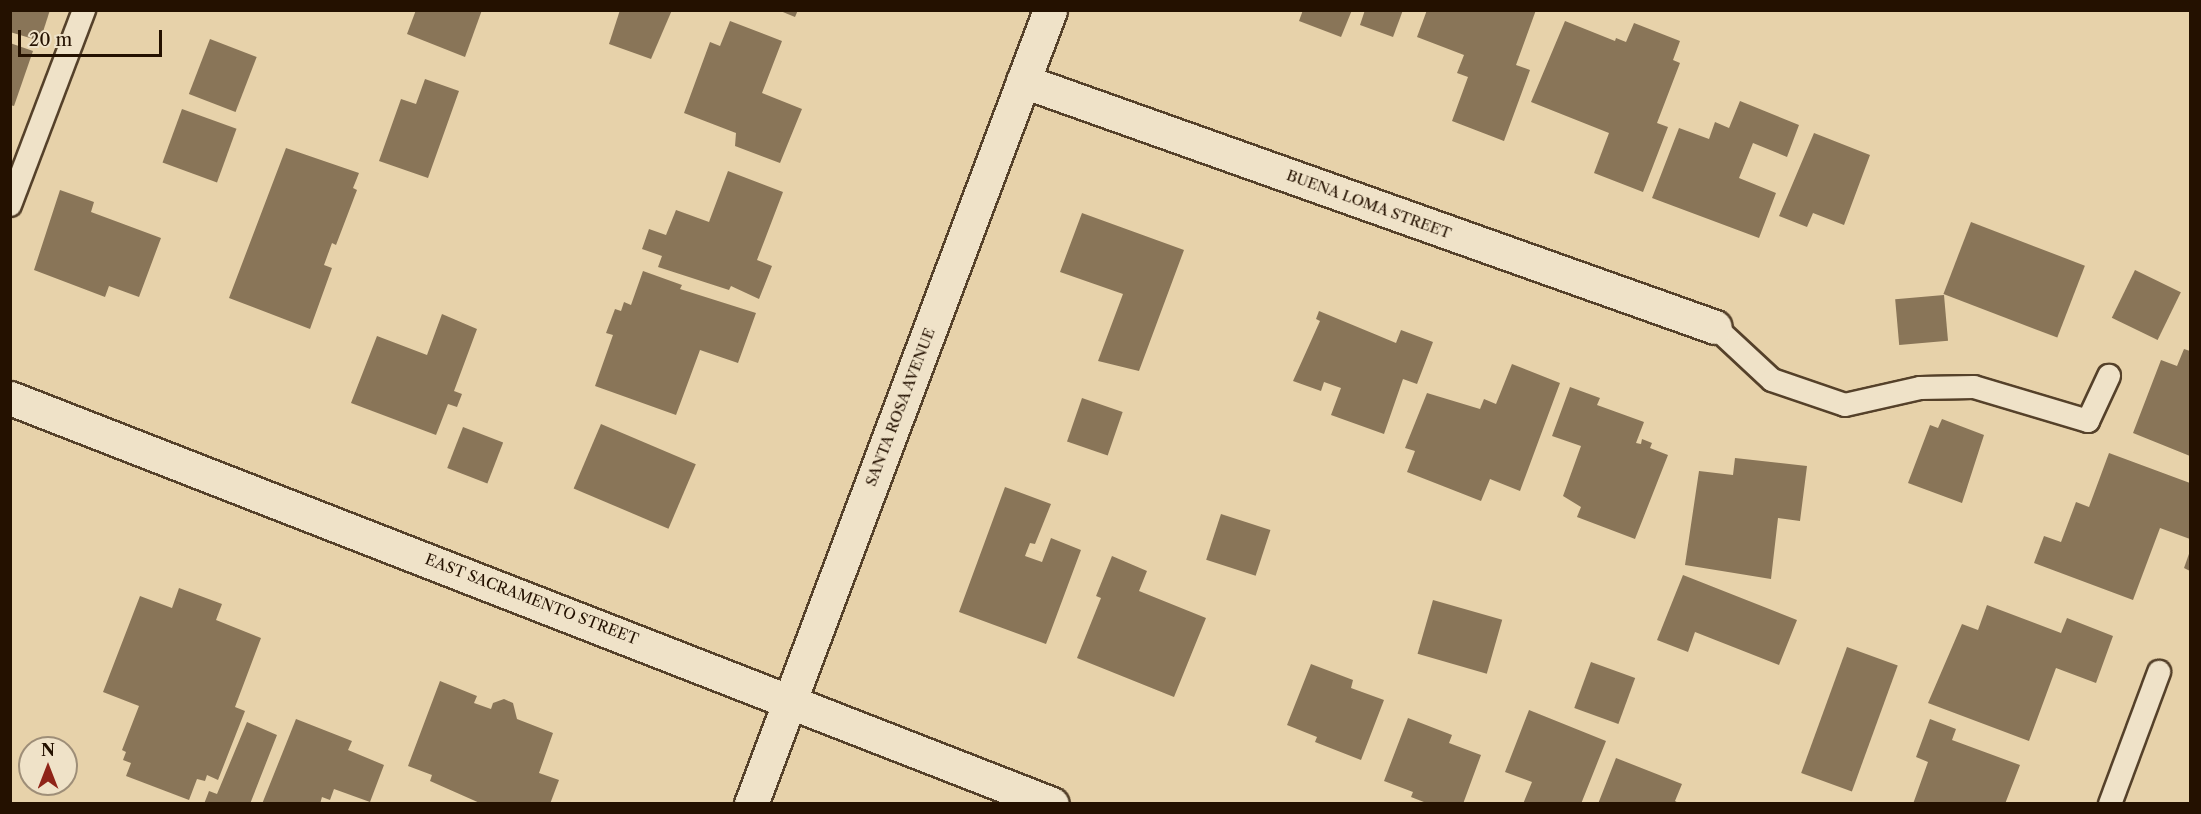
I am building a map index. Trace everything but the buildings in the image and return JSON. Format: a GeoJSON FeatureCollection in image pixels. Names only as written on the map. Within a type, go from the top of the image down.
{"type":"FeatureCollection","features":[{"type":"Feature","properties":{"kind":"street","name":"SANTA ROSA AVENUE"},"geometry":{"type":"LineString","coordinates":[[751,804],[1050,10]]}},
{"type":"Feature","properties":{"kind":"street","name":"BUENA LOMA STREET"},"geometry":{"type":"LineString","coordinates":[[1023,81],[1715,327]]}},
{"type":"Feature","properties":{"kind":"street","name":"EAST SACRAMENTO STREET"},"geometry":{"type":"LineString","coordinates":[[10,398],[1052,804]]}},
{"type":"Feature","properties":{"kind":"lane"},"geometry":{"type":"LineString","coordinates":[[10,205],[84,10]]}},
{"type":"Feature","properties":{"kind":"lane"},"geometry":{"type":"LineString","coordinates":[[1715,327],[1772,380],[1845,405],[1920,388],[1974,387],[2088,421],[2109,376]]}},
{"type":"Feature","properties":{"kind":"lane"},"geometry":{"type":"LineString","coordinates":[[2110,804],[2159,672]]}}]}
